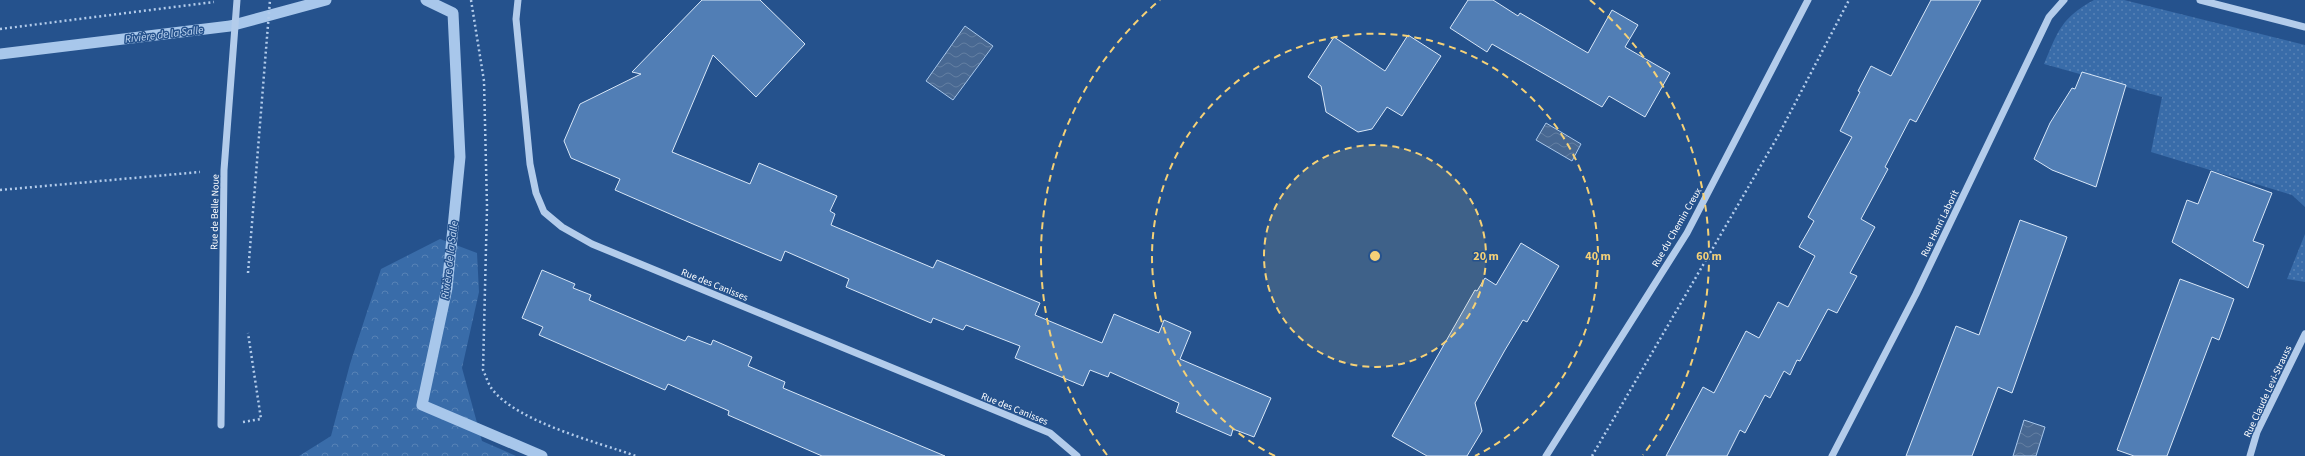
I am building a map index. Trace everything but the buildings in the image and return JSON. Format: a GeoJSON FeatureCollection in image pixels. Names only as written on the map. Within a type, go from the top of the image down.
{"type":"FeatureCollection","features":[{"type":"Feature","properties":{"kind":"street","name":"Rue de Belle Noue"},"geometry":{"type":"LineString","coordinates":[[221,425],[224,170],[237,0]]}},
{"type":"Feature","properties":{"kind":"street","name":"Rue des Canisses"},"geometry":{"type":"LineString","coordinates":[[518,0],[516,19],[530,164],[536,193],[544,212],[562,227],[592,244],[1050,433],[1077,456]]}},
{"type":"Feature","properties":{"kind":"street","name":"Rue du Chemin Creux"},"geometry":{"type":"LineString","coordinates":[[1546,456],[1687,233],[1808,0]]}},
{"type":"Feature","properties":{"kind":"street","name":"Rue Henri Laborit"},"geometry":{"type":"LineString","coordinates":[[1832,456],[1916,294],[2049,18],[2064,0]]}},
{"type":"Feature","properties":{"kind":"street"},"geometry":{"type":"LineString","coordinates":[[2200,0],[2305,27]]}},
{"type":"Feature","properties":{"kind":"street","name":"Rue Claude Levi-Strauss"},"geometry":{"type":"LineString","coordinates":[[2250,456],[2257,432],[2305,334]]}},
{"type":"Feature","properties":{"kind":"path"},"geometry":{"type":"LineString","coordinates":[[248,277],[270,0]]}},
{"type":"Feature","properties":{"kind":"path"},"geometry":{"type":"LineString","coordinates":[[471,0],[484,81],[487,207],[483,370],[492,389],[509,406],[527,418],[636,456]]}},
{"type":"Feature","properties":{"kind":"path"},"geometry":{"type":"LineString","coordinates":[[1592,456],[1778,136],[1849,0]]}},
{"type":"Feature","properties":{"kind":"path"},"geometry":{"type":"LineString","coordinates":[[0,29],[221,1]]}},
{"type":"Feature","properties":{"kind":"path"},"geometry":{"type":"LineString","coordinates":[[0,190],[224,170]]}},
{"type":"Feature","properties":{"kind":"path"},"geometry":{"type":"LineString","coordinates":[[221,425],[261,419],[247,331]]}},
{"type":"Feature","properties":{"kind":"green space"},"geometry":{"type":"Polygon","coordinates":[[[2094,0],[2124,0],[2305,45],[2305,207],[2292,195],[2151,152],[2162,97],[2044,64],[2057,34],[2067,19],[2094,0]]]}},
{"type":"Feature","properties":{"kind":"green space"},"geometry":{"type":"Polygon","coordinates":[[[2305,234],[2305,282],[2287,279],[2305,234]]]}},
{"type":"Feature","properties":{"kind":"green space"},"geometry":{"type":"Polygon","coordinates":[[[440,239],[477,253],[479,292],[462,368],[482,441],[516,456],[299,456],[331,436],[350,364],[381,269],[440,239]]]}},
{"type":"Feature","properties":{"kind":"water"},"geometry":{"type":"Polygon","coordinates":[[[965,26],[993,46],[953,100],[926,81],[965,26]]]}},
{"type":"Feature","properties":{"kind":"water"},"geometry":{"type":"Polygon","coordinates":[[[1546,123],[1581,144],[1572,161],[1536,140],[1546,123]]]}},
{"type":"Feature","properties":{"kind":"water"},"geometry":{"type":"Polygon","coordinates":[[[2024,420],[2045,427],[2036,456],[2013,456],[2024,420]]]}},
{"type":"Feature","properties":{"kind":"waterway","name":"Rivière de la Salle"},"geometry":{"type":"LineString","coordinates":[[0,54],[230,26],[326,0]]}},
{"type":"Feature","properties":{"kind":"waterway","name":"Rivière de la Salle"},"geometry":{"type":"LineString","coordinates":[[426,0],[453,13],[460,157],[447,288],[422,405],[542,456]]}}]}
